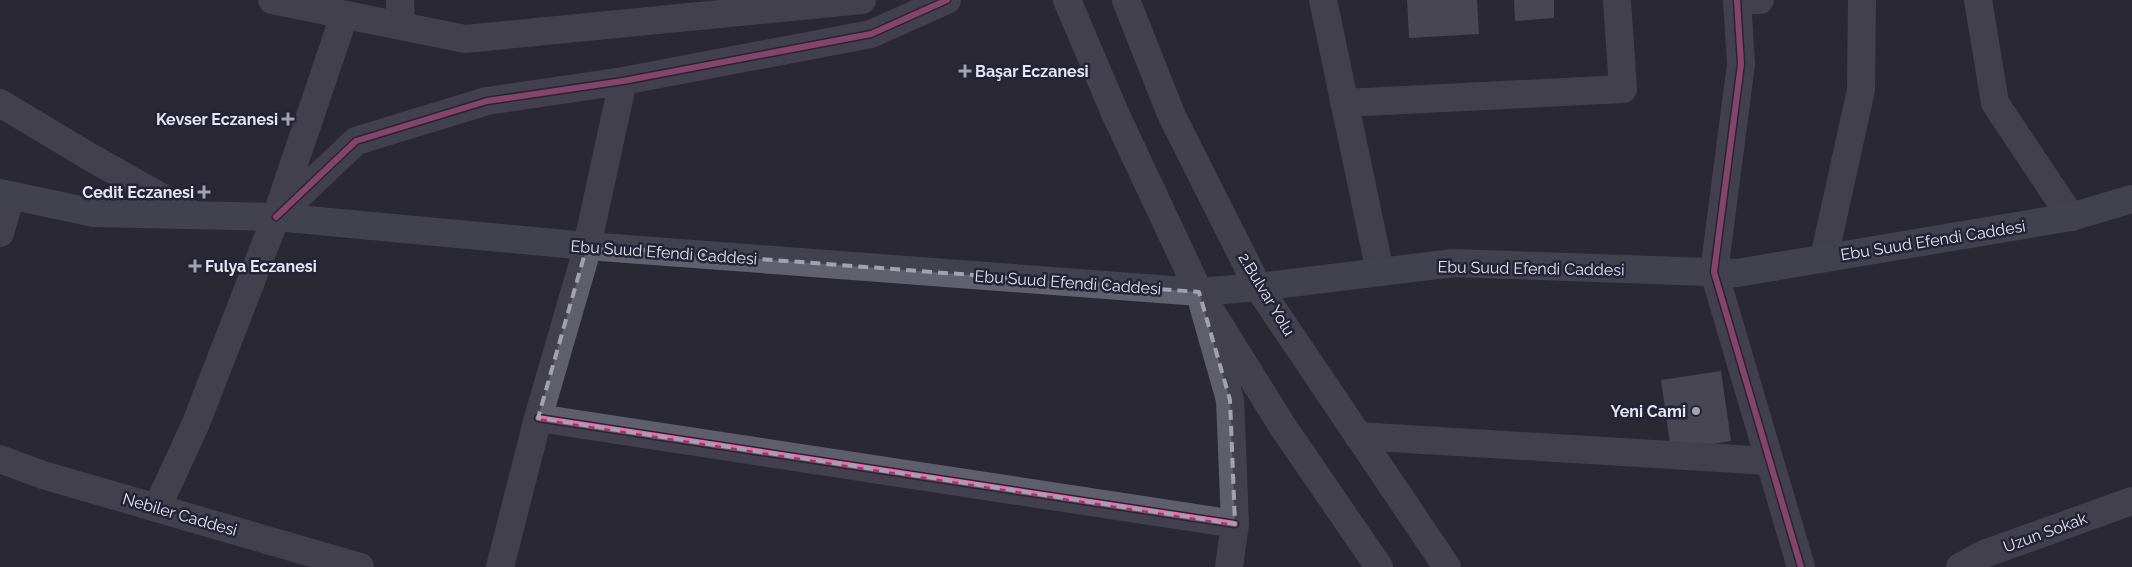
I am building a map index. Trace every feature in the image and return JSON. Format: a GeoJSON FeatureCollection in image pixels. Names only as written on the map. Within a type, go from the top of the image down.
{"type":"FeatureCollection","features":[{"type":"Feature","properties":{"kind":"main road"},"geometry":{"type":"LineString","coordinates":[[1067,0],[1115,113],[1199,292],[1283,427],[1379,567]]}},
{"type":"Feature","properties":{"kind":"main road","name":"2.Bulvar Yolu"},"geometry":{"type":"LineString","coordinates":[[1126,0],[1171,114],[1258,287],[1447,567]]}},
{"type":"Feature","properties":{"kind":"main road","name":"Ebu Suud Efendi Caddesi"},"geometry":{"type":"LineString","coordinates":[[6,194],[94,213],[276,217],[587,246],[1199,292],[1258,287],[1453,263],[1737,273],[2071,217],[2132,199]]}},
{"type":"Feature","properties":{"kind":"street"},"geometry":{"type":"LineString","coordinates":[[272,0],[344,16],[400,13],[465,39],[667,10],[862,0]]}},
{"type":"Feature","properties":{"kind":"street"},"geometry":{"type":"LineString","coordinates":[[276,217],[356,141],[487,101],[623,81],[870,34],[947,0]]}},
{"type":"Feature","properties":{"kind":"street"},"geometry":{"type":"LineString","coordinates":[[1322,0],[1380,272]]}},
{"type":"Feature","properties":{"kind":"street"},"geometry":{"type":"LineString","coordinates":[[1344,103],[1623,89],[1617,0]]}},
{"type":"Feature","properties":{"kind":"street"},"geometry":{"type":"LineString","coordinates":[[1745,0],[1740,64],[1714,272],[1801,567]]}},
{"type":"Feature","properties":{"kind":"street"},"geometry":{"type":"LineString","coordinates":[[1824,258],[1861,90],[1862,0]]}},
{"type":"Feature","properties":{"kind":"street"},"geometry":{"type":"LineString","coordinates":[[1978,0],[1995,103],[2071,217]]}},
{"type":"Feature","properties":{"kind":"street"},"geometry":{"type":"LineString","coordinates":[[157,508],[196,423],[276,217],[344,16]]}},
{"type":"Feature","properties":{"kind":"street"},"geometry":{"type":"LineString","coordinates":[[500,567],[538,418],[587,246],[623,81]]}},
{"type":"Feature","properties":{"kind":"street"},"geometry":{"type":"LineString","coordinates":[[0,102],[90,157],[191,214]]}},
{"type":"Feature","properties":{"kind":"street"},"geometry":{"type":"LineString","coordinates":[[0,233],[6,194]]}},
{"type":"Feature","properties":{"kind":"street"},"geometry":{"type":"LineString","coordinates":[[1199,292],[1230,400],[1235,524],[1229,567]]}},
{"type":"Feature","properties":{"kind":"street"},"geometry":{"type":"LineString","coordinates":[[538,418],[1235,524]]}},
{"type":"Feature","properties":{"kind":"street"},"geometry":{"type":"LineString","coordinates":[[1358,436],[1769,460]]}},
{"type":"Feature","properties":{"kind":"street","name":"Nebiler Caddesi"},"geometry":{"type":"LineString","coordinates":[[0,460],[43,475],[360,567]]}},
{"type":"Feature","properties":{"kind":"street","name":"Uzun Sokak"},"geometry":{"type":"LineString","coordinates":[[1960,567],[1984,554],[2132,501]]}},
{"type":"Feature","properties":{"kind":"highlighted area"},"geometry":{"type":"Polygon","coordinates":[[[587,246],[1199,292],[1230,400],[1235,524],[538,418],[587,246]]]}},
{"type":"Feature","properties":{"kind":"building"},"geometry":{"type":"Polygon","coordinates":[[[1407,0],[1477,0],[1479,34],[1409,38],[1407,0]]]}},
{"type":"Feature","properties":{"kind":"building"},"geometry":{"type":"Polygon","coordinates":[[[1514,0],[1554,0],[1554,18],[1515,21],[1514,0]]]}},
{"type":"Feature","properties":{"kind":"building","name":"Yeni Cami"},"geometry":{"type":"Polygon","coordinates":[[[1721,371],[1731,441],[1671,451],[1661,380],[1721,371]]]}},
{"type":"Feature","properties":{"kind":"cycle path"},"geometry":{"type":"LineString","coordinates":[[276,217],[356,141],[487,101],[623,81],[871,34],[947,0]]}},
{"type":"Feature","properties":{"kind":"cycle path"},"geometry":{"type":"LineString","coordinates":[[1737,0],[1741,64],[1714,272],[1801,567]]}},
{"type":"Feature","properties":{"kind":"cycle path"},"geometry":{"type":"LineString","coordinates":[[538,418],[1235,524]]}},
{"type":"Feature","properties":{"kind":"place","name":"Başar Eczanesi"},"geometry":{"type":"Point","coordinates":[965,71]}},
{"type":"Feature","properties":{"kind":"place","name":"Kevser Eczanesi"},"geometry":{"type":"Point","coordinates":[288,119]}},
{"type":"Feature","properties":{"kind":"place","name":"Cedit Eczanesi"},"geometry":{"type":"Point","coordinates":[204,192]}},
{"type":"Feature","properties":{"kind":"place","name":"Fulya Eczanesi"},"geometry":{"type":"Point","coordinates":[195,266]}},
{"type":"Feature","properties":{"kind":"place","name":"Yeni Cami"},"geometry":{"type":"Point","coordinates":[1696,411]}}]}
